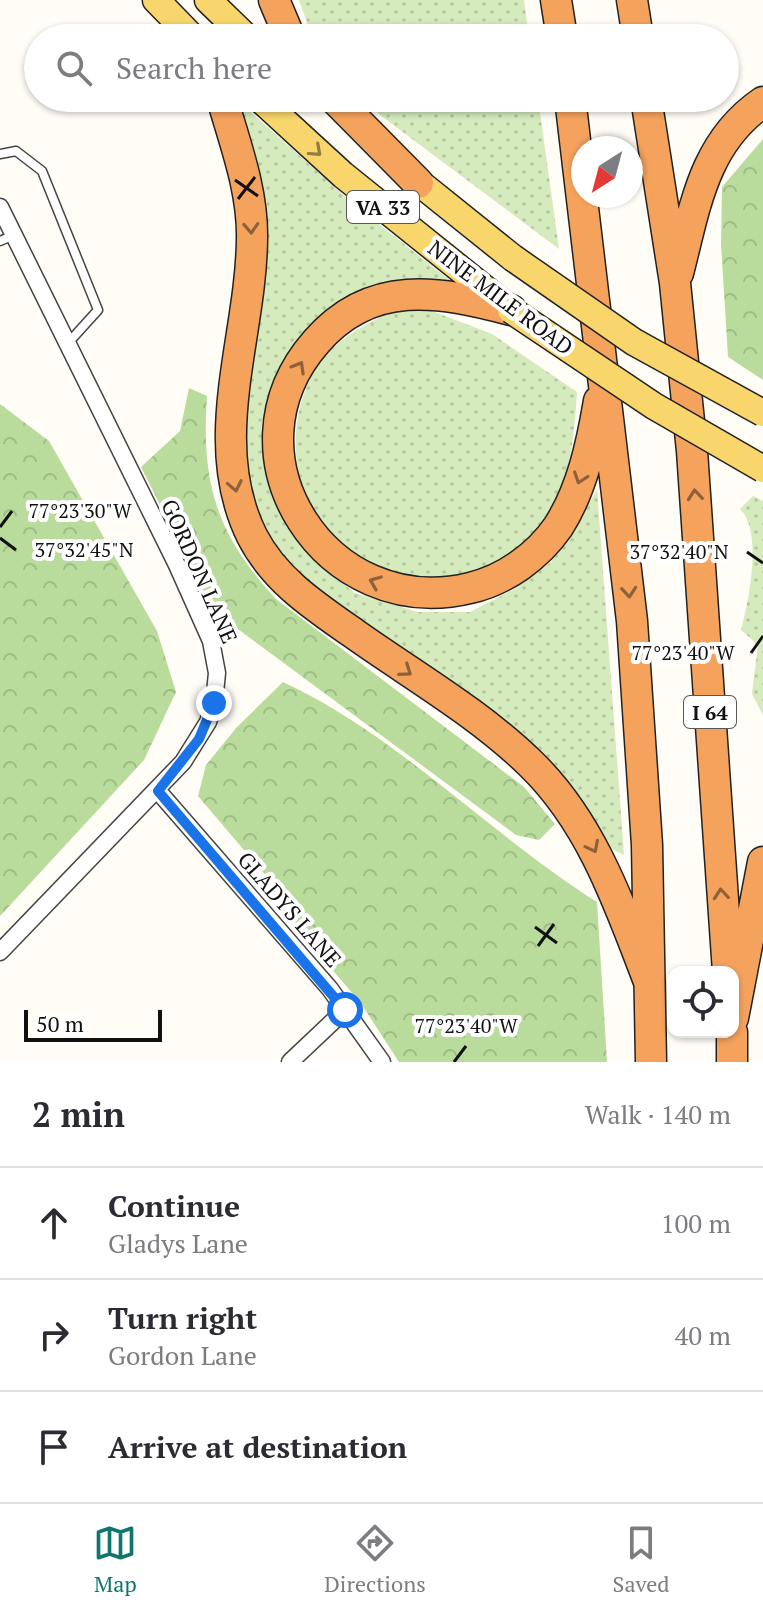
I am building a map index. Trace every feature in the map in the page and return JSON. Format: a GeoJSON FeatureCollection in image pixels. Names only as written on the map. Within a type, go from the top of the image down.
{"type":"FeatureCollection","features":[{"type":"Feature","properties":{"kind":"highway"},"geometry":{"type":"LineString","coordinates":[[274,0],[284,24]]}},
{"type":"Feature","properties":{"kind":"highway"},"geometry":{"type":"LineString","coordinates":[[556,0],[560,24]]}},
{"type":"Feature","properties":{"kind":"highway"},"geometry":{"type":"LineString","coordinates":[[632,0],[636,24]]}},
{"type":"Feature","properties":{"kind":"highway"},"geometry":{"type":"LineString","coordinates":[[675,283],[706,167],[734,126],[763,102]]}},
{"type":"Feature","properties":{"kind":"highway"},"geometry":{"type":"LineString","coordinates":[[226,112],[243,167],[251,220],[250,281],[231,416],[229,458],[237,499],[254,539],[270,564],[306,600],[514,748],[550,784],[589,838],[648,979]]}},
{"type":"Feature","properties":{"kind":"highway"},"geometry":{"type":"LineString","coordinates":[[348,112],[418,183]]}},
{"type":"Feature","properties":{"kind":"highway"},"geometry":{"type":"LineString","coordinates":[[572,112],[632,621],[647,845],[651,1062]]}},
{"type":"Feature","properties":{"kind":"highway","name":"I 64"},"geometry":{"type":"LineString","coordinates":[[648,112],[675,283],[703,580],[728,966]]}},
{"type":"Feature","properties":{"kind":"highway"},"geometry":{"type":"LineString","coordinates":[[511,310],[453,295],[414,293],[390,297],[361,307],[339,320],[316,341],[300,364],[282,406],[279,449],[282,472],[293,506],[306,528],[343,566],[395,589],[435,594],[476,587],[521,564],[557,528],[580,481],[595,427],[603,375]]}},
{"type":"Feature","properties":{"kind":"highway"},"geometry":{"type":"LineString","coordinates":[[739,987],[763,862]]}},
{"type":"Feature","properties":{"kind":"highway"},"geometry":{"type":"LineString","coordinates":[[732,1038],[732,1062]]}},
{"type":"Feature","properties":{"kind":"main road"},"geometry":{"type":"LineString","coordinates":[[156,0],[179,24]]}},
{"type":"Feature","properties":{"kind":"main road"},"geometry":{"type":"LineString","coordinates":[[208,0],[233,24]]}},
{"type":"Feature","properties":{"kind":"main road","name":"NINE MILE ROAD"},"geometry":{"type":"LineString","coordinates":[[274,112],[343,175],[511,310],[654,406],[763,469]]}},
{"type":"Feature","properties":{"kind":"main road","name":"NINE MILE ROAD"},"geometry":{"type":"LineString","coordinates":[[333,112],[513,258],[634,342],[763,413]]}},
{"type":"Feature","properties":{"kind":"street","name":"GORDON LANE"},"geometry":{"type":"LineString","coordinates":[[0,207],[7,238],[69,342],[177,565],[215,656],[216,694],[208,722],[183,762],[0,952]]}},
{"type":"Feature","properties":{"kind":"street","name":"GLADYS LANE"},"geometry":{"type":"LineString","coordinates":[[158,791],[345,1010],[382,1062]]}},
{"type":"Feature","properties":{"kind":"street"},"geometry":{"type":"LineString","coordinates":[[290,1062],[345,1010]]}},
{"type":"Feature","properties":{"kind":"lane"},"geometry":{"type":"LineString","coordinates":[[0,154],[16,151],[42,171],[98,310],[69,342]]}},
{"type":"Feature","properties":{"kind":"green space"},"geometry":{"type":"Polygon","coordinates":[[[299,0],[524,0],[527,24],[308,24],[299,0]]]}},
{"type":"Feature","properties":{"kind":"green space"},"geometry":{"type":"Polygon","coordinates":[[[235,112],[251,112],[356,206],[456,285],[339,303],[311,325],[281,366],[265,414],[267,462],[286,525],[325,569],[355,593],[418,612],[470,612],[518,587],[551,562],[575,530],[597,489],[624,855],[606,846],[297,574],[264,526],[251,490],[243,448],[235,112]]]}},
{"type":"Feature","properties":{"kind":"green space"},"geometry":{"type":"Polygon","coordinates":[[[378,112],[540,112],[559,249],[378,112]]]}},
{"type":"Feature","properties":{"kind":"green space"},"geometry":{"type":"Polygon","coordinates":[[[763,139],[763,380],[728,357],[721,245],[722,187],[763,139]]]}},
{"type":"Feature","properties":{"kind":"green space"},"geometry":{"type":"Polygon","coordinates":[[[395,311],[432,311],[492,334],[577,392],[568,467],[548,521],[516,555],[490,569],[462,577],[433,580],[403,578],[375,570],[350,557],[329,538],[314,517],[304,494],[296,442],[298,416],[305,391],[317,368],[333,348],[362,327],[395,311]]]}},
{"type":"Feature","properties":{"kind":"green space"},"geometry":{"type":"Polygon","coordinates":[[[189,388],[207,396],[210,481],[226,529],[256,575],[276,599],[524,787],[555,824],[539,840],[516,835],[223,618],[204,592],[141,467],[180,431],[189,388]]]}},
{"type":"Feature","properties":{"kind":"green space"},"geometry":{"type":"Polygon","coordinates":[[[0,404],[49,441],[157,631],[176,692],[144,760],[0,916],[0,404]]]}},
{"type":"Feature","properties":{"kind":"green space"},"geometry":{"type":"Polygon","coordinates":[[[753,496],[763,501],[763,715],[752,694],[758,645],[741,630],[753,549],[747,519],[740,509],[753,496]]]}},
{"type":"Feature","properties":{"kind":"green space"},"geometry":{"type":"Polygon","coordinates":[[[283,682],[325,704],[405,757],[519,847],[597,902],[607,1062],[399,1062],[360,1002],[268,895],[272,883],[198,796],[206,765],[237,727],[283,682]]]}},
{"type":"Feature","properties":{"kind":"route"},"geometry":{"type":"LineString","coordinates":[[214,703],[199,739],[158,791],[345,1010]]}}]}
